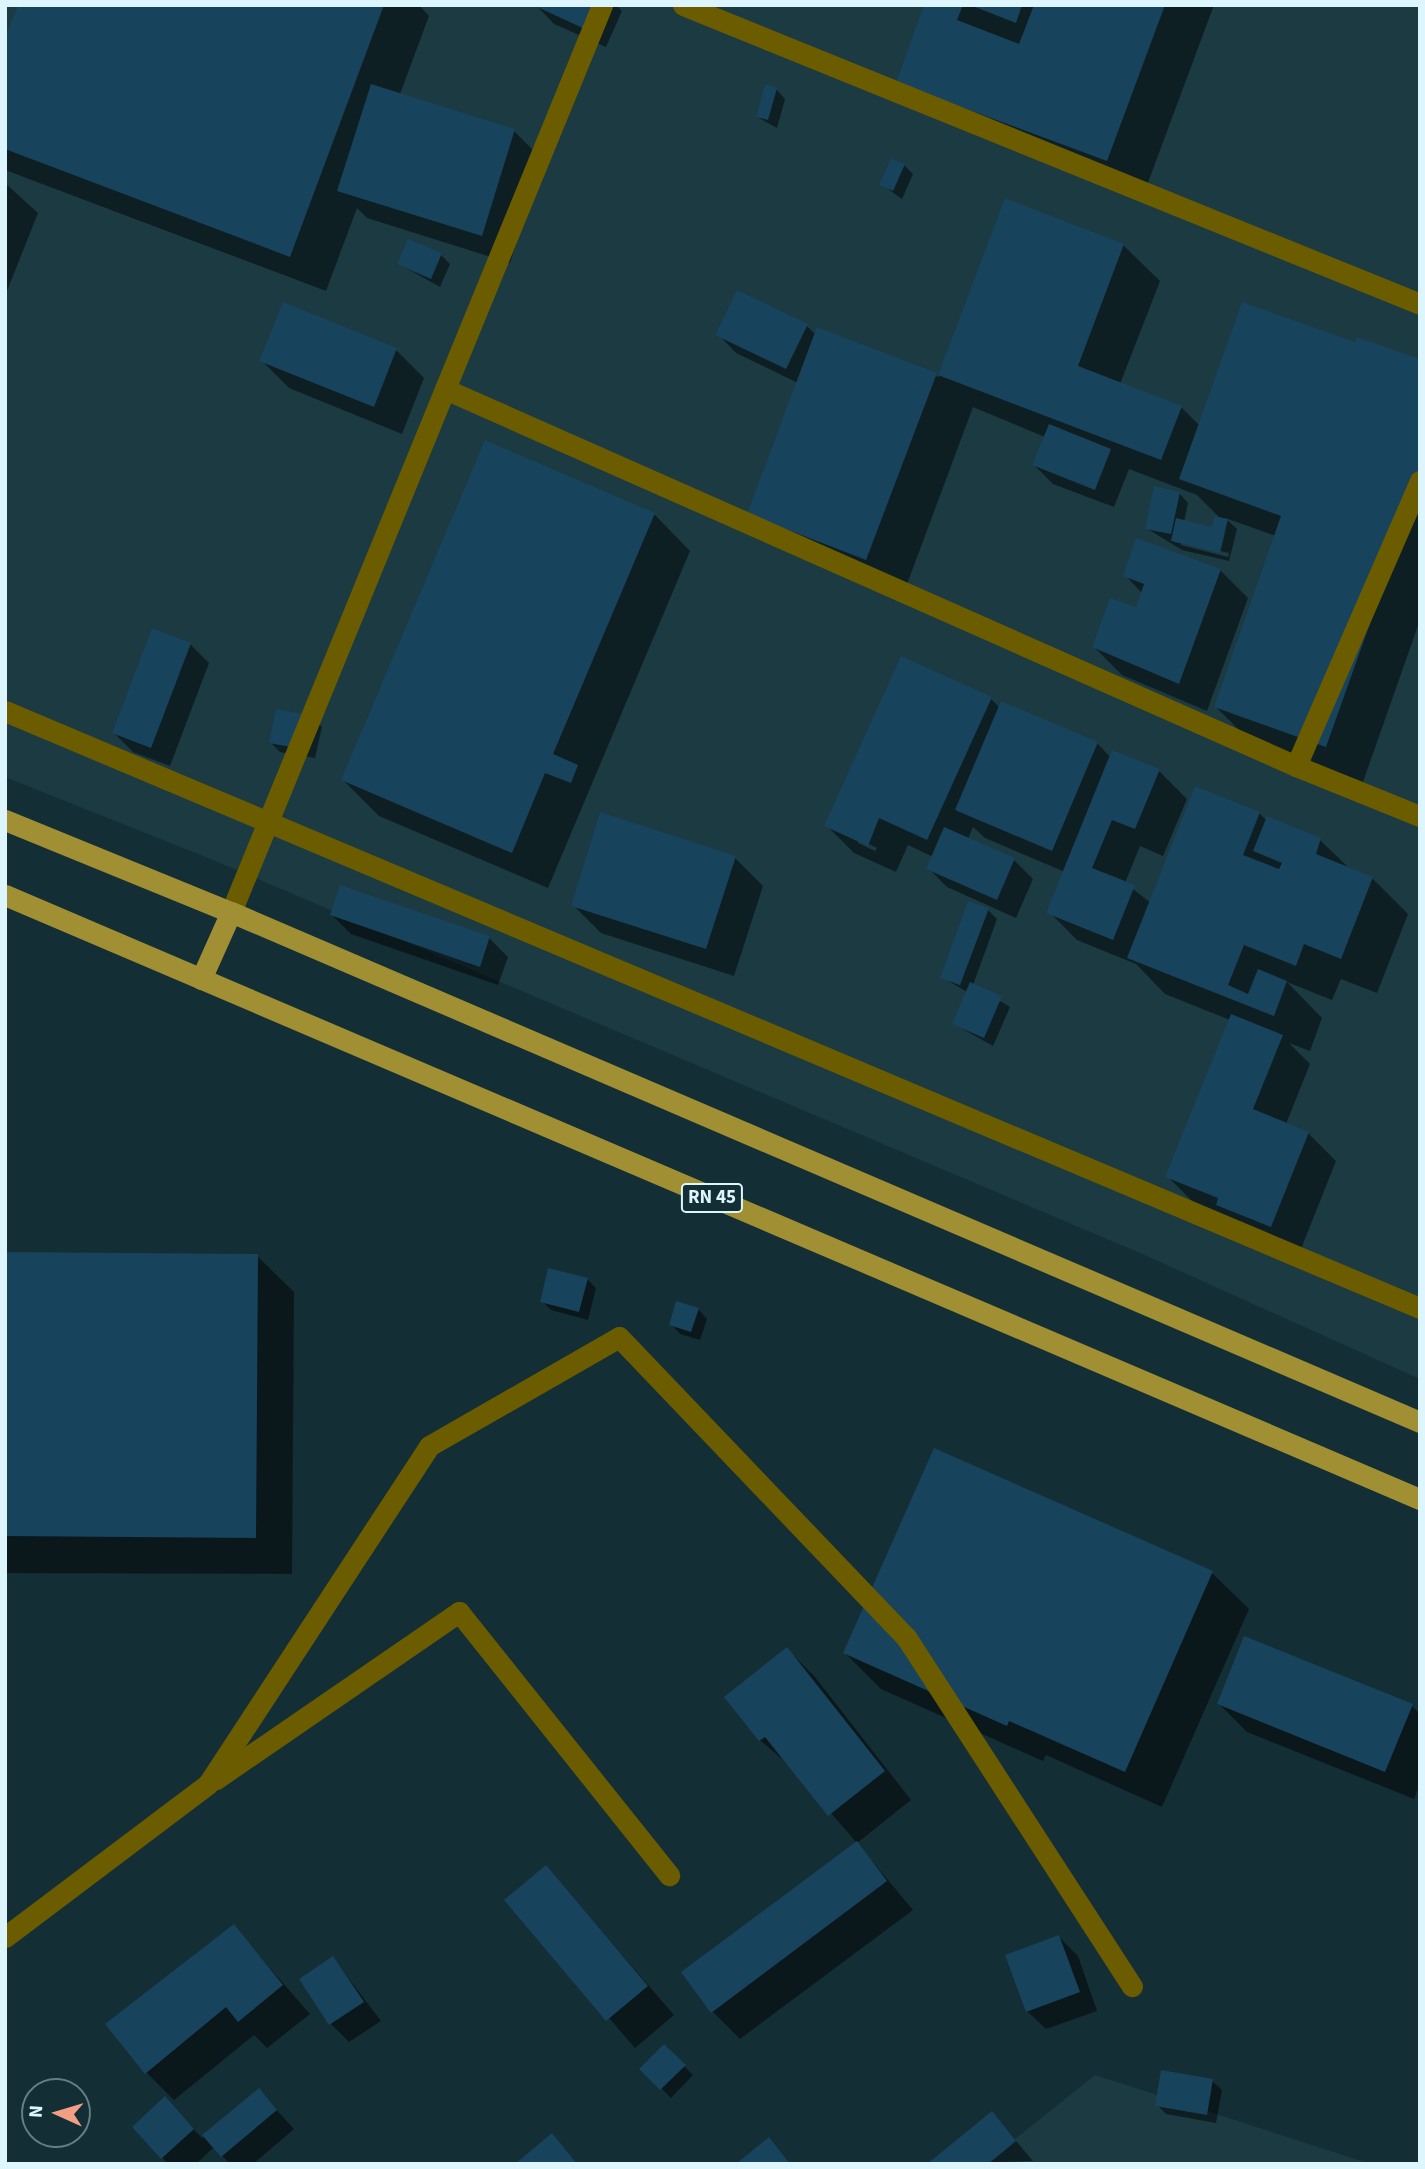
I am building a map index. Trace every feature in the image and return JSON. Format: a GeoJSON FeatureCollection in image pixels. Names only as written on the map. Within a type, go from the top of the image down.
{"type":"FeatureCollection","features":[{"type":"Feature","properties":{"kind":"main road"},"geometry":{"type":"LineString","coordinates":[[5,820],[231,912],[1420,1422]]}},
{"type":"Feature","properties":{"kind":"main road","name":"RN 45"},"geometry":{"type":"LineString","coordinates":[[5,895],[1420,1499]]}},
{"type":"Feature","properties":{"kind":"main road"},"geometry":{"type":"LineString","coordinates":[[201,979],[231,912]]}},
{"type":"Feature","properties":{"kind":"street"},"geometry":{"type":"LineString","coordinates":[[231,912],[602,5]]}},
{"type":"Feature","properties":{"kind":"street"},"geometry":{"type":"LineString","coordinates":[[683,5],[1420,304]]}},
{"type":"Feature","properties":{"kind":"street"},"geometry":{"type":"LineString","coordinates":[[444,389],[1296,766],[1420,816]]}},
{"type":"Feature","properties":{"kind":"street"},"geometry":{"type":"LineString","coordinates":[[1296,766],[1420,481]]}},
{"type":"Feature","properties":{"kind":"street"},"geometry":{"type":"LineString","coordinates":[[5,711],[270,820],[1420,1308]]}},
{"type":"Feature","properties":{"kind":"street"},"geometry":{"type":"LineString","coordinates":[[208,1784],[429,1446],[619,1337],[906,1637],[1132,1986]]}},
{"type":"Feature","properties":{"kind":"street"},"geometry":{"type":"LineString","coordinates":[[5,1937],[208,1784],[459,1612],[668,1875]]}},
{"type":"Feature","properties":{"kind":"shaded area"},"geometry":{"type":"Polygon","coordinates":[[[5,5],[1420,5],[1420,1379],[1140,1253],[208,858],[5,777],[5,5]]]}},
{"type":"Feature","properties":{"kind":"shaded area"},"geometry":{"type":"Polygon","coordinates":[[[1095,2075],[1371,2164],[984,2164],[1095,2075]]]}},
{"type":"Feature","properties":{"kind":"building"},"geometry":{"type":"Polygon","coordinates":[[[18,5],[384,5],[290,257],[5,149],[5,38],[18,5]]]}},
{"type":"Feature","properties":{"kind":"building"},"geometry":{"type":"Polygon","coordinates":[[[533,5],[597,5],[587,30],[533,5]]]}},
{"type":"Feature","properties":{"kind":"building"},"geometry":{"type":"Polygon","coordinates":[[[924,5],[963,5],[957,20],[1019,44],[1034,5],[1165,5],[1107,161],[896,83],[924,5]]]}},
{"type":"Feature","properties":{"kind":"building"},"geometry":{"type":"Polygon","coordinates":[[[970,5],[1022,5],[1016,23],[970,5]]]}},
{"type":"Feature","properties":{"kind":"building"},"geometry":{"type":"Polygon","coordinates":[[[371,84],[515,129],[482,236],[337,191],[371,84]]]}},
{"type":"Feature","properties":{"kind":"building"},"geometry":{"type":"Polygon","coordinates":[[[765,84],[777,88],[768,120],[756,117],[765,84]]]}},
{"type":"Feature","properties":{"kind":"building"},"geometry":{"type":"Polygon","coordinates":[[[891,158],[905,164],[893,191],[879,185],[891,158]]]}},
{"type":"Feature","properties":{"kind":"building"},"geometry":{"type":"Polygon","coordinates":[[[1005,198],[1124,244],[1078,366],[1182,406],[1161,460],[938,375],[1005,198]]]}},
{"type":"Feature","properties":{"kind":"building"},"geometry":{"type":"Polygon","coordinates":[[[408,239],[442,253],[431,279],[397,264],[408,239]]]}},
{"type":"Feature","properties":{"kind":"building"},"geometry":{"type":"Polygon","coordinates":[[[737,290],[808,324],[786,369],[715,335],[737,290]]]}},
{"type":"Feature","properties":{"kind":"building"},"geometry":{"type":"Polygon","coordinates":[[[283,302],[397,348],[374,407],[259,361],[283,302]]]}},
{"type":"Feature","properties":{"kind":"building"},"geometry":{"type":"Polygon","coordinates":[[[1242,302],[1355,342],[1357,337],[1420,359],[1420,483],[1326,747],[1214,707],[1281,516],[1179,479],[1242,302]]]}},
{"type":"Feature","properties":{"kind":"building"},"geometry":{"type":"Polygon","coordinates":[[[817,327],[937,373],[866,560],[747,514],[817,327]]]}},
{"type":"Feature","properties":{"kind":"building"},"geometry":{"type":"Polygon","coordinates":[[[1049,424],[1111,449],[1095,490],[1032,465],[1049,424]]]}},
{"type":"Feature","properties":{"kind":"building"},"geometry":{"type":"Polygon","coordinates":[[[485,440],[655,513],[553,754],[578,765],[571,783],[545,773],[512,853],[341,780],[485,440]]]}},
{"type":"Feature","properties":{"kind":"building"},"geometry":{"type":"Polygon","coordinates":[[[1154,486],[1180,492],[1171,534],[1145,529],[1154,486]]]}},
{"type":"Feature","properties":{"kind":"building"},"geometry":{"type":"Polygon","coordinates":[[[1215,516],[1228,519],[1220,553],[1171,541],[1176,518],[1212,527],[1215,516]]]}},
{"type":"Feature","properties":{"kind":"building"},"geometry":{"type":"Polygon","coordinates":[[[1136,538],[1221,569],[1179,684],[1092,647],[1110,598],[1136,607],[1144,584],[1123,576],[1136,538]]]}},
{"type":"Feature","properties":{"kind":"building"},"geometry":{"type":"Polygon","coordinates":[[[152,628],[191,643],[151,748],[112,733],[152,628]]]}},
{"type":"Feature","properties":{"kind":"building"},"geometry":{"type":"Polygon","coordinates":[[[901,656],[992,697],[927,840],[879,818],[868,846],[824,826],[901,656]]]}},
{"type":"Feature","properties":{"kind":"building"},"geometry":{"type":"Polygon","coordinates":[[[1001,701],[1098,742],[1052,851],[955,810],[1001,701]]]}},
{"type":"Feature","properties":{"kind":"building"},"geometry":{"type":"Polygon","coordinates":[[[276,709],[314,716],[307,750],[269,743],[276,709]]]}},
{"type":"Feature","properties":{"kind":"building"},"geometry":{"type":"Polygon","coordinates":[[[1112,750],[1160,769],[1135,829],[1112,820],[1092,868],[1135,885],[1113,940],[1046,913],[1112,750]]]}},
{"type":"Feature","properties":{"kind":"building"},"geometry":{"type":"Polygon","coordinates":[[[1195,786],[1260,812],[1243,855],[1279,869],[1282,863],[1253,851],[1267,816],[1321,838],[1316,854],[1373,877],[1341,959],[1304,944],[1296,966],[1244,945],[1228,985],[1248,994],[1258,969],[1287,981],[1274,1016],[1127,958],[1195,786]]]}},
{"type":"Feature","properties":{"kind":"building"},"geometry":{"type":"Polygon","coordinates":[[[600,812],[736,856],[706,949],[571,906],[600,812]]]}},
{"type":"Feature","properties":{"kind":"building"},"geometry":{"type":"Polygon","coordinates":[[[944,827],[1015,858],[997,900],[926,869],[944,827]]]}},
{"type":"Feature","properties":{"kind":"building"},"geometry":{"type":"Polygon","coordinates":[[[340,885],[490,936],[480,967],[330,915],[340,885]]]}},
{"type":"Feature","properties":{"kind":"building"},"geometry":{"type":"Polygon","coordinates":[[[968,901],[989,908],[960,985],[940,978],[968,901]]]}},
{"type":"Feature","properties":{"kind":"building"},"geometry":{"type":"Polygon","coordinates":[[[970,982],[1002,996],[984,1038],[952,1024],[970,982]]]}},
{"type":"Feature","properties":{"kind":"building"},"geometry":{"type":"Polygon","coordinates":[[[1231,1014],[1283,1035],[1253,1109],[1309,1132],[1271,1227],[1216,1205],[1218,1198],[1165,1177],[1231,1014]]]}},
{"type":"Feature","properties":{"kind":"building"},"geometry":{"type":"Polygon","coordinates":[[[5,1252],[258,1254],[256,1538],[5,1536],[5,1252]]]}},
{"type":"Feature","properties":{"kind":"building"},"geometry":{"type":"Polygon","coordinates":[[[548,1268],[588,1278],[579,1312],[540,1302],[548,1268]]]}},
{"type":"Feature","properties":{"kind":"building"},"geometry":{"type":"Polygon","coordinates":[[[676,1301],[699,1308],[691,1332],[669,1325],[676,1301]]]}},
{"type":"Feature","properties":{"kind":"building"},"geometry":{"type":"Polygon","coordinates":[[[934,1448],[1213,1571],[1125,1772],[1009,1721],[1007,1726],[843,1653],[934,1448]]]}},
{"type":"Feature","properties":{"kind":"building"},"geometry":{"type":"Polygon","coordinates":[[[1244,1636],[1413,1704],[1385,1772],[1217,1704],[1244,1636]]]}},
{"type":"Feature","properties":{"kind":"building"},"geometry":{"type":"Polygon","coordinates":[[[787,1647],[885,1771],[828,1816],[765,1737],[759,1741],[724,1697],[787,1647]]]}},
{"type":"Feature","properties":{"kind":"building"},"geometry":{"type":"Polygon","coordinates":[[[857,1841],[887,1881],[711,2013],[681,1972],[857,1841]]]}},
{"type":"Feature","properties":{"kind":"building"},"geometry":{"type":"Polygon","coordinates":[[[546,1865],[648,1986],[606,2021],[504,1900],[546,1865]]]}},
{"type":"Feature","properties":{"kind":"building"},"geometry":{"type":"Polygon","coordinates":[[[234,1924],[283,1985],[238,2022],[226,2007],[145,2074],[105,2024],[234,1924]]]}},
{"type":"Feature","properties":{"kind":"building"},"geometry":{"type":"Polygon","coordinates":[[[1059,1935],[1080,1992],[1026,2012],[1005,1955],[1059,1935]]]}},
{"type":"Feature","properties":{"kind":"building"},"geometry":{"type":"Polygon","coordinates":[[[333,1956],[364,2002],[329,2025],[299,1979],[333,1956]]]}},
{"type":"Feature","properties":{"kind":"building"},"geometry":{"type":"Polygon","coordinates":[[[664,2044],[686,2065],[660,2090],[639,2069],[664,2044]]]}},
{"type":"Feature","properties":{"kind":"building"},"geometry":{"type":"Polygon","coordinates":[[[1161,2070],[1213,2079],[1207,2115],[1155,2106],[1161,2070]]]}},
{"type":"Feature","properties":{"kind":"building"},"geometry":{"type":"Polygon","coordinates":[[[259,2088],[277,2110],[221,2157],[202,2135],[259,2088]]]}},
{"type":"Feature","properties":{"kind":"building"},"geometry":{"type":"Polygon","coordinates":[[[165,2096],[194,2129],[161,2159],[132,2127],[165,2096]]]}},
{"type":"Feature","properties":{"kind":"building"},"geometry":{"type":"Polygon","coordinates":[[[992,2111],[1016,2141],[988,2164],[927,2164],[992,2111]]]}},
{"type":"Feature","properties":{"kind":"building"},"geometry":{"type":"Polygon","coordinates":[[[552,2133],[577,2164],[515,2164],[552,2133]]]}},
{"type":"Feature","properties":{"kind":"building"},"geometry":{"type":"Polygon","coordinates":[[[769,2137],[790,2164],[736,2164],[769,2137]]]}}]}
